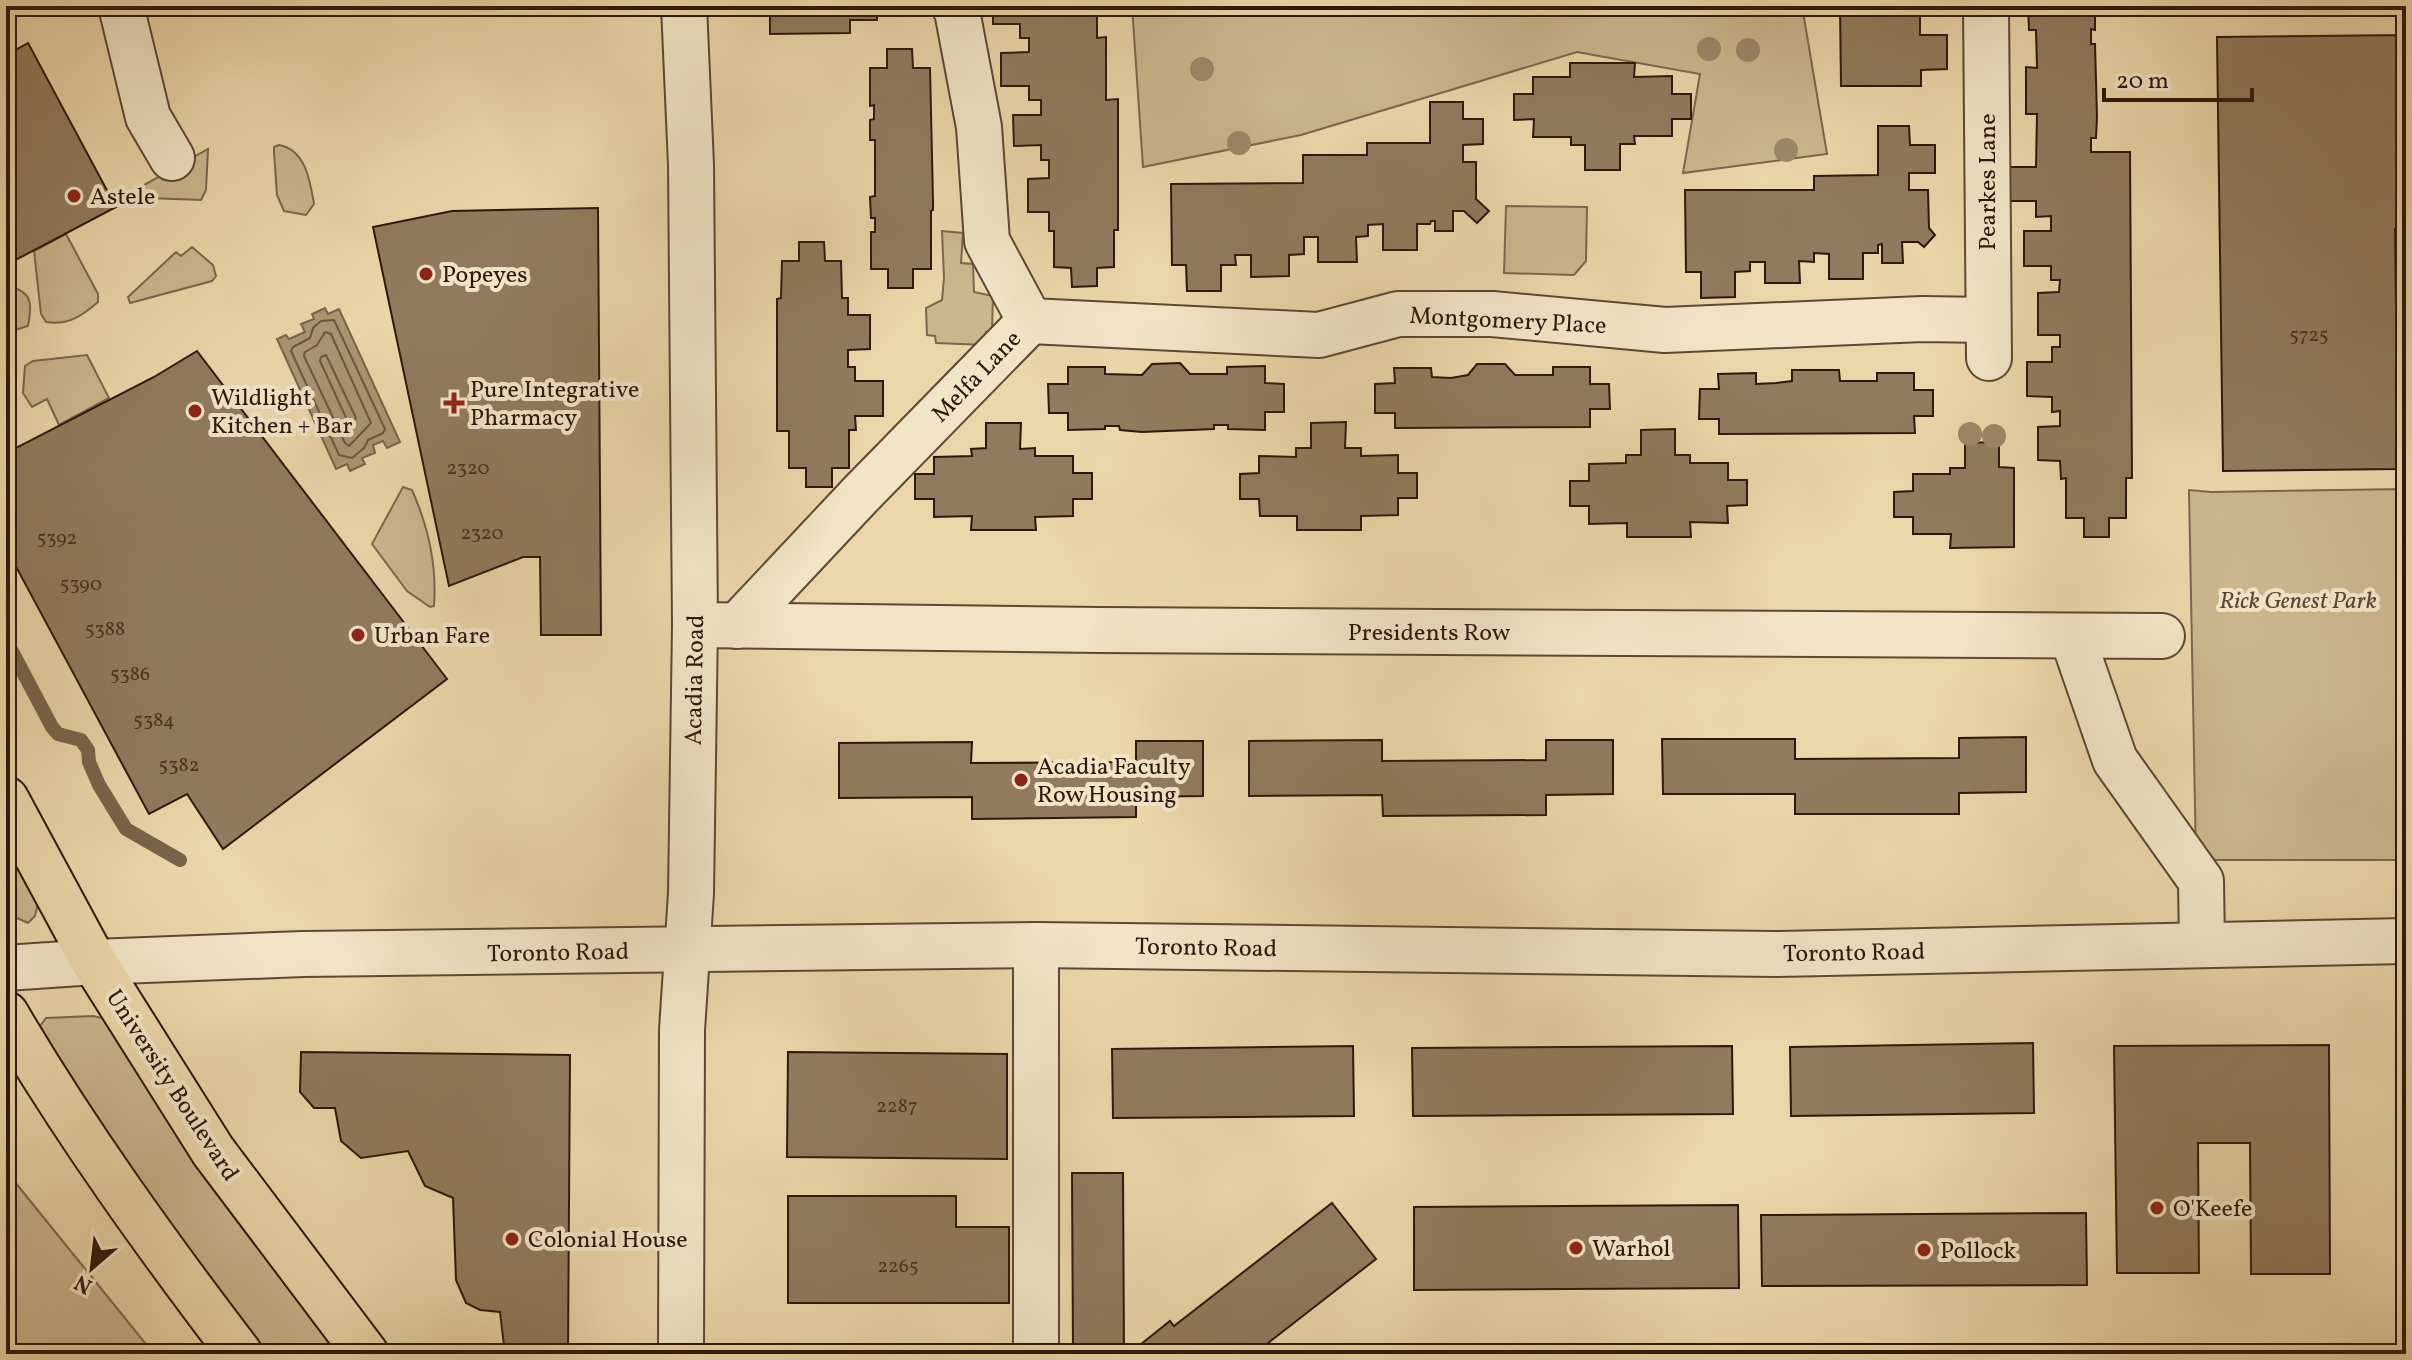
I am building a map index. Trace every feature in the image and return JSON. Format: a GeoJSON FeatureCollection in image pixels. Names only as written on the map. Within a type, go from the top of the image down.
{"type":"FeatureCollection","features":[{"type":"Feature","properties":{"kind":"main road","name":"University Boulevard"},"geometry":{"type":"LineString","coordinates":[[6,799],[94,962],[213,1151],[366,1354]]}},
{"type":"Feature","properties":{"kind":"main road"},"geometry":{"type":"LineString","coordinates":[[6,1014],[104,1168],[240,1354]]}},
{"type":"Feature","properties":{"kind":"street"},"geometry":{"type":"LineString","coordinates":[[121,6],[148,117],[172,158]]}},
{"type":"Feature","properties":{"kind":"street","name":"Acadia Road"},"geometry":{"type":"LineString","coordinates":[[681,1354],[682,1046],[686,950],[716,625],[684,6]]}},
{"type":"Feature","properties":{"kind":"street","name":"Melfa Lane"},"geometry":{"type":"LineString","coordinates":[[716,625],[860,495],[1030,321],[987,241],[979,127],[954,6]]}},
{"type":"Feature","properties":{"kind":"street","name":"Pearkes Lane"},"geometry":{"type":"LineString","coordinates":[[1986,6],[1989,339]]}},
{"type":"Feature","properties":{"kind":"street","name":"Montgomery Place"},"geometry":{"type":"LineString","coordinates":[[1030,321],[1319,335],[1398,314],[1492,314],[1665,330],[1922,319],[1989,339]]}},
{"type":"Feature","properties":{"kind":"street","name":"Presidents Row"},"geometry":{"type":"LineString","coordinates":[[716,625],[2162,636]]}},
{"type":"Feature","properties":{"kind":"street"},"geometry":{"type":"LineString","coordinates":[[2072,636],[2115,760],[2201,881],[2202,945]]}},
{"type":"Feature","properties":{"kind":"street","name":"Toronto Road"},"geometry":{"type":"LineString","coordinates":[[6,968],[303,954],[1036,945],[1775,954],[2406,941]]}},
{"type":"Feature","properties":{"kind":"street"},"geometry":{"type":"LineString","coordinates":[[1036,945],[1036,1354]]}},
{"type":"Feature","properties":{"kind":"green space"},"geometry":{"type":"Polygon","coordinates":[[[1132,6],[1802,6],[1827,154],[1683,173],[1700,74],[1577,52],[1301,135],[1143,167],[1132,6]]]}},
{"type":"Feature","properties":{"kind":"green space"},"geometry":{"type":"Polygon","coordinates":[[[279,145],[295,153],[305,168],[314,204],[306,215],[284,211],[277,195],[274,147],[279,145]]]}},
{"type":"Feature","properties":{"kind":"green space"},"geometry":{"type":"Polygon","coordinates":[[[208,149],[206,190],[201,200],[147,198],[137,189],[208,149]]]}},
{"type":"Feature","properties":{"kind":"green space"},"geometry":{"type":"Polygon","coordinates":[[[1506,206],[1587,207],[1586,261],[1574,275],[1504,273],[1506,206]]]}},
{"type":"Feature","properties":{"kind":"green space"},"geometry":{"type":"Polygon","coordinates":[[[942,231],[963,233],[961,263],[973,264],[974,292],[993,296],[992,332],[986,332],[985,345],[936,343],[935,336],[927,335],[926,308],[942,300],[942,231]]]}},
{"type":"Feature","properties":{"kind":"green space"},"geometry":{"type":"Polygon","coordinates":[[[66,234],[98,294],[98,302],[75,318],[46,322],[41,314],[34,251],[66,234]]]}},
{"type":"Feature","properties":{"kind":"green space"},"geometry":{"type":"Polygon","coordinates":[[[192,247],[213,265],[216,276],[212,281],[130,303],[128,297],[176,252],[181,256],[192,247]]]}},
{"type":"Feature","properties":{"kind":"green space"},"geometry":{"type":"Polygon","coordinates":[[[6,285],[26,295],[30,310],[28,326],[6,333],[6,285]]]}},
{"type":"Feature","properties":{"kind":"green space"},"geometry":{"type":"Polygon","coordinates":[[[87,355],[109,398],[59,425],[47,399],[32,407],[23,393],[25,366],[33,361],[87,355]]]}},
{"type":"Feature","properties":{"kind":"green space"},"geometry":{"type":"Polygon","coordinates":[[[403,487],[412,490],[430,546],[435,591],[434,606],[430,607],[407,591],[372,544],[403,487]]]}},
{"type":"Feature","properties":{"kind":"green space","name":"Rick Genest Park"},"geometry":{"type":"Polygon","coordinates":[[[2406,489],[2406,860],[2196,860],[2189,490],[2406,489]]]}},
{"type":"Feature","properties":{"kind":"green space"},"geometry":{"type":"Polygon","coordinates":[[[6,847],[38,903],[35,916],[28,923],[6,913],[6,847]]]}},
{"type":"Feature","properties":{"kind":"green space"},"geometry":{"type":"Polygon","coordinates":[[[93,1016],[111,1020],[343,1354],[265,1354],[132,1179],[37,1030],[46,1018],[93,1016]]]}},
{"type":"Feature","properties":{"kind":"green space"},"geometry":{"type":"Polygon","coordinates":[[[6,1171],[154,1354],[6,1354],[6,1171]]]}},
{"type":"Feature","properties":{"kind":"water"},"geometry":{"type":"Polygon","coordinates":[[[325,308],[328,314],[339,309],[400,442],[387,448],[383,441],[373,445],[375,453],[362,458],[365,464],[350,471],[347,464],[336,469],[277,339],[286,335],[289,339],[305,332],[301,324],[314,319],[312,314],[325,308]]]}},
{"type":"Feature","properties":{"kind":"building"},"geometry":{"type":"Polygon","coordinates":[[[770,6],[877,6],[877,20],[850,20],[850,33],[770,34],[770,6]]]}},
{"type":"Feature","properties":{"kind":"building"},"geometry":{"type":"Polygon","coordinates":[[[993,6],[1097,6],[1097,38],[1106,37],[1106,100],[1118,99],[1118,230],[1114,230],[1114,267],[1097,268],[1097,286],[1072,287],[1071,268],[1054,267],[1054,231],[1049,231],[1049,212],[1028,212],[1028,179],[1049,178],[1049,160],[1041,160],[1041,145],[1014,146],[1013,115],[1041,115],[1041,100],[1029,100],[1029,86],[1001,86],[1001,53],[1029,52],[1029,38],[1020,38],[1020,24],[993,24],[993,6]]]}},
{"type":"Feature","properties":{"kind":"building"},"geometry":{"type":"Polygon","coordinates":[[[1840,6],[1920,6],[1920,35],[1947,35],[1947,69],[1921,70],[1921,86],[1841,86],[1840,6]]]}},
{"type":"Feature","properties":{"kind":"building"},"geometry":{"type":"Polygon","coordinates":[[[2028,6],[2095,6],[2095,30],[2091,29],[2091,44],[2095,44],[2097,117],[2096,138],[2091,138],[2091,152],[2130,152],[2132,478],[2126,478],[2126,518],[2109,518],[2109,537],[2084,537],[2084,518],[2066,518],[2066,478],[2061,479],[2060,461],[2038,460],[2038,427],[2060,426],[2060,411],[2052,412],[2052,397],[2027,396],[2027,362],[2052,362],[2052,347],[2060,347],[2060,335],[2038,335],[2038,293],[2059,292],[2060,280],[2051,280],[2051,266],[2024,266],[2024,231],[2051,231],[2051,216],[2036,217],[2036,201],[2009,201],[2009,167],[2036,167],[2037,114],[2026,114],[2026,67],[2037,68],[2036,30],[2029,30],[2028,6]]]}},
{"type":"Feature","properties":{"kind":"building"},"geometry":{"type":"Polygon","coordinates":[[[2406,35],[2406,229],[2395,229],[2398,469],[2223,471],[2217,37],[2406,35]]]}},
{"type":"Feature","properties":{"kind":"building"},"geometry":{"type":"Polygon","coordinates":[[[28,43],[116,207],[6,265],[6,55],[28,43]]]}},
{"type":"Feature","properties":{"kind":"building"},"geometry":{"type":"Polygon","coordinates":[[[887,49],[912,49],[913,68],[930,68],[931,269],[913,269],[913,288],[888,288],[888,269],[871,269],[871,232],[875,232],[875,218],[871,218],[870,197],[875,196],[875,140],[870,140],[874,105],[870,106],[870,68],[887,68],[887,49]]]}},
{"type":"Feature","properties":{"kind":"building"},"geometry":{"type":"Polygon","coordinates":[[[1570,63],[1635,63],[1634,77],[1672,76],[1672,94],[1691,94],[1691,119],[1672,119],[1672,136],[1634,136],[1635,144],[1620,144],[1620,170],[1585,170],[1585,145],[1571,145],[1571,137],[1533,137],[1534,119],[1514,120],[1514,94],[1533,94],[1533,77],[1570,77],[1570,63]]]}},
{"type":"Feature","properties":{"kind":"building"},"geometry":{"type":"Polygon","coordinates":[[[1430,102],[1463,102],[1463,119],[1483,119],[1483,144],[1463,145],[1463,162],[1476,162],[1476,199],[1489,211],[1477,223],[1464,211],[1453,211],[1453,231],[1435,231],[1435,221],[1417,224],[1417,250],[1383,250],[1383,224],[1368,225],[1368,236],[1356,237],[1357,262],[1318,262],[1318,237],[1304,237],[1304,254],[1289,255],[1289,276],[1251,277],[1251,255],[1235,255],[1236,265],[1221,265],[1221,291],[1187,291],[1186,265],[1172,265],[1171,184],[1303,183],[1303,155],[1367,155],[1367,143],[1430,143],[1430,102]]]}},
{"type":"Feature","properties":{"kind":"building"},"geometry":{"type":"Polygon","coordinates":[[[1878,126],[1909,126],[1910,145],[1935,145],[1935,173],[1909,173],[1909,190],[1928,190],[1929,228],[1935,235],[1924,247],[1918,242],[1902,242],[1903,263],[1882,263],[1882,244],[1878,245],[1878,253],[1863,253],[1863,279],[1829,279],[1829,254],[1814,253],[1814,262],[1799,261],[1800,283],[1765,283],[1765,262],[1750,262],[1750,271],[1735,272],[1735,297],[1701,298],[1701,272],[1686,272],[1685,190],[1814,190],[1814,176],[1878,175],[1878,126]]]}},
{"type":"Feature","properties":{"kind":"building"},"geometry":{"type":"Polygon","coordinates":[[[598,208],[601,635],[541,635],[540,557],[523,557],[449,586],[373,227],[452,211],[598,208]]]}},
{"type":"Feature","properties":{"kind":"building"},"geometry":{"type":"Polygon","coordinates":[[[799,242],[824,242],[825,261],[841,261],[842,298],[848,298],[848,315],[870,315],[870,349],[848,350],[848,367],[855,367],[855,381],[883,381],[883,416],[855,416],[856,430],[849,430],[849,468],[832,468],[832,487],[806,487],[806,468],[789,468],[789,431],[777,431],[777,299],[781,298],[782,261],[799,261],[799,242]]]}},
{"type":"Feature","properties":{"kind":"building"},"geometry":{"type":"Polygon","coordinates":[[[197,351],[447,679],[223,849],[187,794],[149,814],[6,548],[6,453],[154,377],[197,351]]]}},
{"type":"Feature","properties":{"kind":"building"},"geometry":{"type":"Polygon","coordinates":[[[1180,363],[1190,374],[1227,374],[1227,367],[1265,366],[1265,383],[1284,384],[1284,412],[1265,412],[1265,430],[1228,429],[1228,425],[1214,425],[1214,429],[1142,432],[1120,430],[1119,426],[1068,430],[1068,413],[1049,413],[1048,384],[1068,384],[1068,367],[1105,367],[1105,374],[1142,375],[1152,364],[1180,363]]]}},
{"type":"Feature","properties":{"kind":"building"},"geometry":{"type":"Polygon","coordinates":[[[1477,364],[1505,364],[1515,375],[1553,375],[1553,367],[1590,367],[1590,384],[1609,384],[1610,409],[1590,409],[1590,427],[1395,428],[1395,413],[1375,413],[1375,384],[1395,383],[1394,368],[1431,368],[1432,377],[1451,378],[1468,375],[1477,364]]]}},
{"type":"Feature","properties":{"kind":"building"},"geometry":{"type":"Polygon","coordinates":[[[1792,370],[1839,370],[1840,381],[1877,381],[1877,373],[1914,373],[1914,390],[1933,390],[1933,416],[1914,416],[1915,433],[1719,434],[1719,419],[1699,419],[1700,389],[1719,389],[1718,374],[1756,373],[1756,384],[1776,383],[1792,381],[1792,370]]]}},
{"type":"Feature","properties":{"kind":"building"},"geometry":{"type":"Polygon","coordinates":[[[1346,422],[1345,448],[1361,448],[1361,456],[1398,455],[1398,473],[1417,473],[1417,498],[1398,498],[1398,515],[1361,516],[1361,530],[1297,530],[1297,516],[1260,516],[1259,499],[1240,499],[1240,474],[1259,473],[1259,456],[1296,457],[1296,448],[1311,448],[1311,423],[1346,422]]]}},
{"type":"Feature","properties":{"kind":"building"},"geometry":{"type":"Polygon","coordinates":[[[986,423],[1021,423],[1020,449],[1035,448],[1035,456],[1073,456],[1073,473],[1092,473],[1092,499],[1073,499],[1073,516],[1035,517],[1036,530],[971,530],[972,516],[934,517],[934,499],[915,499],[915,474],[934,474],[934,457],[972,456],[971,449],[986,448],[986,423]]]}},
{"type":"Feature","properties":{"kind":"building"},"geometry":{"type":"Polygon","coordinates":[[[1675,429],[1675,455],[1690,455],[1690,463],[1728,463],[1728,480],[1747,480],[1747,505],[1727,506],[1728,523],[1690,522],[1691,537],[1627,537],[1627,523],[1589,524],[1589,506],[1570,506],[1570,481],[1589,481],[1589,464],[1626,463],[1626,455],[1641,455],[1641,430],[1675,429]]]}},
{"type":"Feature","properties":{"kind":"building"},"geometry":{"type":"Polygon","coordinates":[[[1999,442],[1999,467],[2014,468],[2014,547],[1950,548],[1951,534],[1913,534],[1913,517],[1894,517],[1894,492],[1913,491],[1913,474],[1950,474],[1950,468],[1965,468],[1965,443],[1999,442]]]}},
{"type":"Feature","properties":{"kind":"building"},"geometry":{"type":"Polygon","coordinates":[[[2026,737],[2026,792],[1959,793],[1959,814],[1795,814],[1795,794],[1663,794],[1662,739],[1795,739],[1795,759],[1959,758],[1959,738],[2026,737]]]}},
{"type":"Feature","properties":{"kind":"building","name":"Acadia Faculty Row Housing"},"geometry":{"type":"Polygon","coordinates":[[[1382,740],[1382,761],[1546,760],[1546,740],[1613,740],[1613,794],[1546,795],[1546,815],[1383,816],[1382,795],[1249,796],[1249,741],[1382,740]]]}},
{"type":"Feature","properties":{"kind":"building","name":"Acadia Faculty Row Housing"},"geometry":{"type":"Polygon","coordinates":[[[1136,741],[1203,741],[1203,796],[1136,797],[1136,817],[972,819],[972,797],[839,798],[839,743],[972,742],[971,763],[1136,762],[1136,741]]]}},
{"type":"Feature","properties":{"kind":"building"},"geometry":{"type":"Polygon","coordinates":[[[2033,1043],[2034,1113],[1791,1116],[1790,1047],[2033,1043]]]}},
{"type":"Feature","properties":{"kind":"building","name":"O'Keefe"},"geometry":{"type":"Polygon","coordinates":[[[2329,1045],[2330,1274],[2251,1274],[2250,1143],[2198,1143],[2199,1273],[2117,1273],[2114,1046],[2329,1045]]]}},
{"type":"Feature","properties":{"kind":"building"},"geometry":{"type":"Polygon","coordinates":[[[1353,1046],[1354,1116],[1113,1118],[1112,1049],[1353,1046]]]}},
{"type":"Feature","properties":{"kind":"building"},"geometry":{"type":"Polygon","coordinates":[[[1732,1046],[1733,1114],[1413,1116],[1412,1048],[1732,1046]]]}},
{"type":"Feature","properties":{"kind":"building","name":"Colonial House"},"geometry":{"type":"Polygon","coordinates":[[[301,1052],[570,1055],[568,1354],[505,1354],[500,1312],[480,1310],[466,1303],[456,1280],[453,1198],[425,1186],[408,1151],[361,1158],[341,1141],[335,1108],[314,1108],[300,1092],[301,1052]]]}},
{"type":"Feature","properties":{"kind":"building"},"geometry":{"type":"Polygon","coordinates":[[[788,1052],[1007,1054],[1007,1159],[787,1157],[788,1052]]]}},
{"type":"Feature","properties":{"kind":"building"},"geometry":{"type":"Polygon","coordinates":[[[1072,1173],[1123,1173],[1124,1354],[1073,1354],[1072,1173]]]}},
{"type":"Feature","properties":{"kind":"building"},"geometry":{"type":"Polygon","coordinates":[[[788,1196],[956,1196],[956,1227],[1009,1227],[1009,1303],[788,1303],[788,1196]]]}},
{"type":"Feature","properties":{"kind":"building"},"geometry":{"type":"Polygon","coordinates":[[[1332,1203],[1376,1259],[1254,1354],[1131,1352],[1170,1321],[1174,1326],[1332,1203]]]}},
{"type":"Feature","properties":{"kind":"building","name":"Warhol"},"geometry":{"type":"Polygon","coordinates":[[[1738,1205],[1739,1288],[1414,1290],[1414,1207],[1738,1205]]]}},
{"type":"Feature","properties":{"kind":"building","name":"Pollock"},"geometry":{"type":"Polygon","coordinates":[[[2086,1213],[2087,1285],[1762,1286],[1761,1215],[2086,1213]]]}},
{"type":"Feature","properties":{"kind":"building"},"geometry":{"type":"Polygon","coordinates":[[[790,1348],[841,1348],[841,1354],[790,1354],[790,1348]]]}},
{"type":"Feature","properties":{"kind":"waterway"},"geometry":{"type":"LineString","coordinates":[[6,640],[52,727],[58,734],[81,740],[88,750],[89,762],[99,785],[126,829],[180,860]]}},
{"type":"Feature","properties":{"kind":"place","name":"Astele"},"geometry":{"type":"Point","coordinates":[74,196]}},
{"type":"Feature","properties":{"kind":"place","name":"Popeyes"},"geometry":{"type":"Point","coordinates":[426,274]}},
{"type":"Feature","properties":{"kind":"place","name":"Pure Integrative Pharmacy"},"geometry":{"type":"Point","coordinates":[454,403]}},
{"type":"Feature","properties":{"kind":"place","name":"Wildlight Kitchen + Bar"},"geometry":{"type":"Point","coordinates":[195,411]}},
{"type":"Feature","properties":{"kind":"place","name":"Urban Fare"},"geometry":{"type":"Point","coordinates":[358,635]}},
{"type":"Feature","properties":{"kind":"place","name":"Acadia Faculty Row Housing"},"geometry":{"type":"Point","coordinates":[1021,780]}},
{"type":"Feature","properties":{"kind":"place","name":"O'Keefe"},"geometry":{"type":"Point","coordinates":[2157,1208]}},
{"type":"Feature","properties":{"kind":"place","name":"Colonial House"},"geometry":{"type":"Point","coordinates":[512,1239]}},
{"type":"Feature","properties":{"kind":"place","name":"Warhol"},"geometry":{"type":"Point","coordinates":[1576,1248]}},
{"type":"Feature","properties":{"kind":"place","name":"Pollock"},"geometry":{"type":"Point","coordinates":[1924,1250]}}]}
